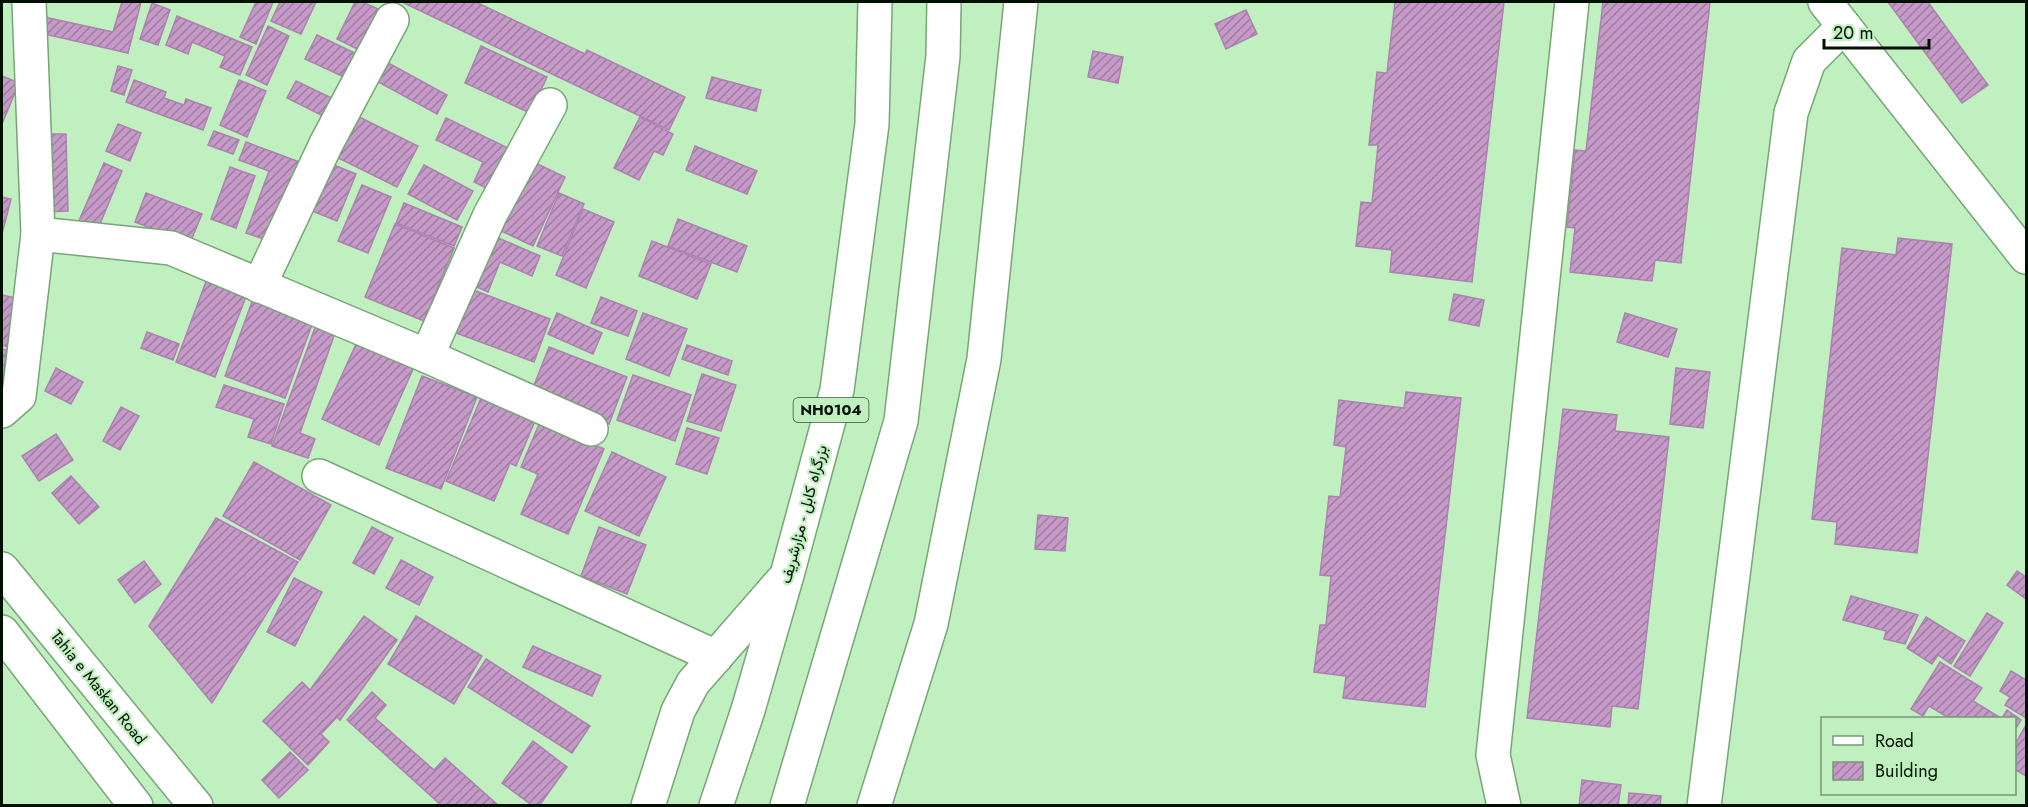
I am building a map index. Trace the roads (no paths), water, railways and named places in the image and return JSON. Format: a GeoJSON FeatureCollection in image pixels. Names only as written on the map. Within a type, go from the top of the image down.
{"type":"FeatureCollection","features":[{"type":"Feature","properties":{"kind":"main road"},"geometry":{"type":"LineString","coordinates":[[2,411],[19,396],[38,234],[29,2]]}},
{"type":"Feature","properties":{"kind":"main road","name":"بزرگراه کابل - مزارشریف"},"geometry":{"type":"LineString","coordinates":[[717,806],[748,710],[787,575],[837,390],[872,124],[875,2]]}},
{"type":"Feature","properties":{"kind":"main road"},"geometry":{"type":"LineString","coordinates":[[787,806],[901,420],[944,56],[944,2]]}},
{"type":"Feature","properties":{"kind":"main road"},"geometry":{"type":"LineString","coordinates":[[874,806],[931,624],[984,360],[1021,2]]}},
{"type":"Feature","properties":{"kind":"main road"},"geometry":{"type":"LineString","coordinates":[[1504,806],[1493,755],[1572,2]]}},
{"type":"Feature","properties":{"kind":"main road"},"geometry":{"type":"LineString","coordinates":[[1704,806],[1791,113],[1809,61],[1834,14],[2026,257]]}},
{"type":"Feature","properties":{"kind":"main road"},"geometry":{"type":"LineString","coordinates":[[259,286],[326,144],[392,20]]}},
{"type":"Feature","properties":{"kind":"main road"},"geometry":{"type":"LineString","coordinates":[[427,356],[490,215],[550,105]]}},
{"type":"Feature","properties":{"kind":"main road"},"geometry":{"type":"LineString","coordinates":[[38,234],[171,248],[427,356],[591,429]]}},
{"type":"Feature","properties":{"kind":"main road"},"geometry":{"type":"LineString","coordinates":[[319,476],[716,657]]}},
{"type":"Feature","properties":{"kind":"main road","name":"Tahia e Maskan Road"},"geometry":{"type":"LineString","coordinates":[[2,569],[196,806]]}},
{"type":"Feature","properties":{"kind":"main road"},"geometry":{"type":"LineString","coordinates":[[648,806],[678,711],[693,683],[787,575]]}},
{"type":"Feature","properties":{"kind":"main road"},"geometry":{"type":"LineString","coordinates":[[2,632],[136,806]]}}]}
